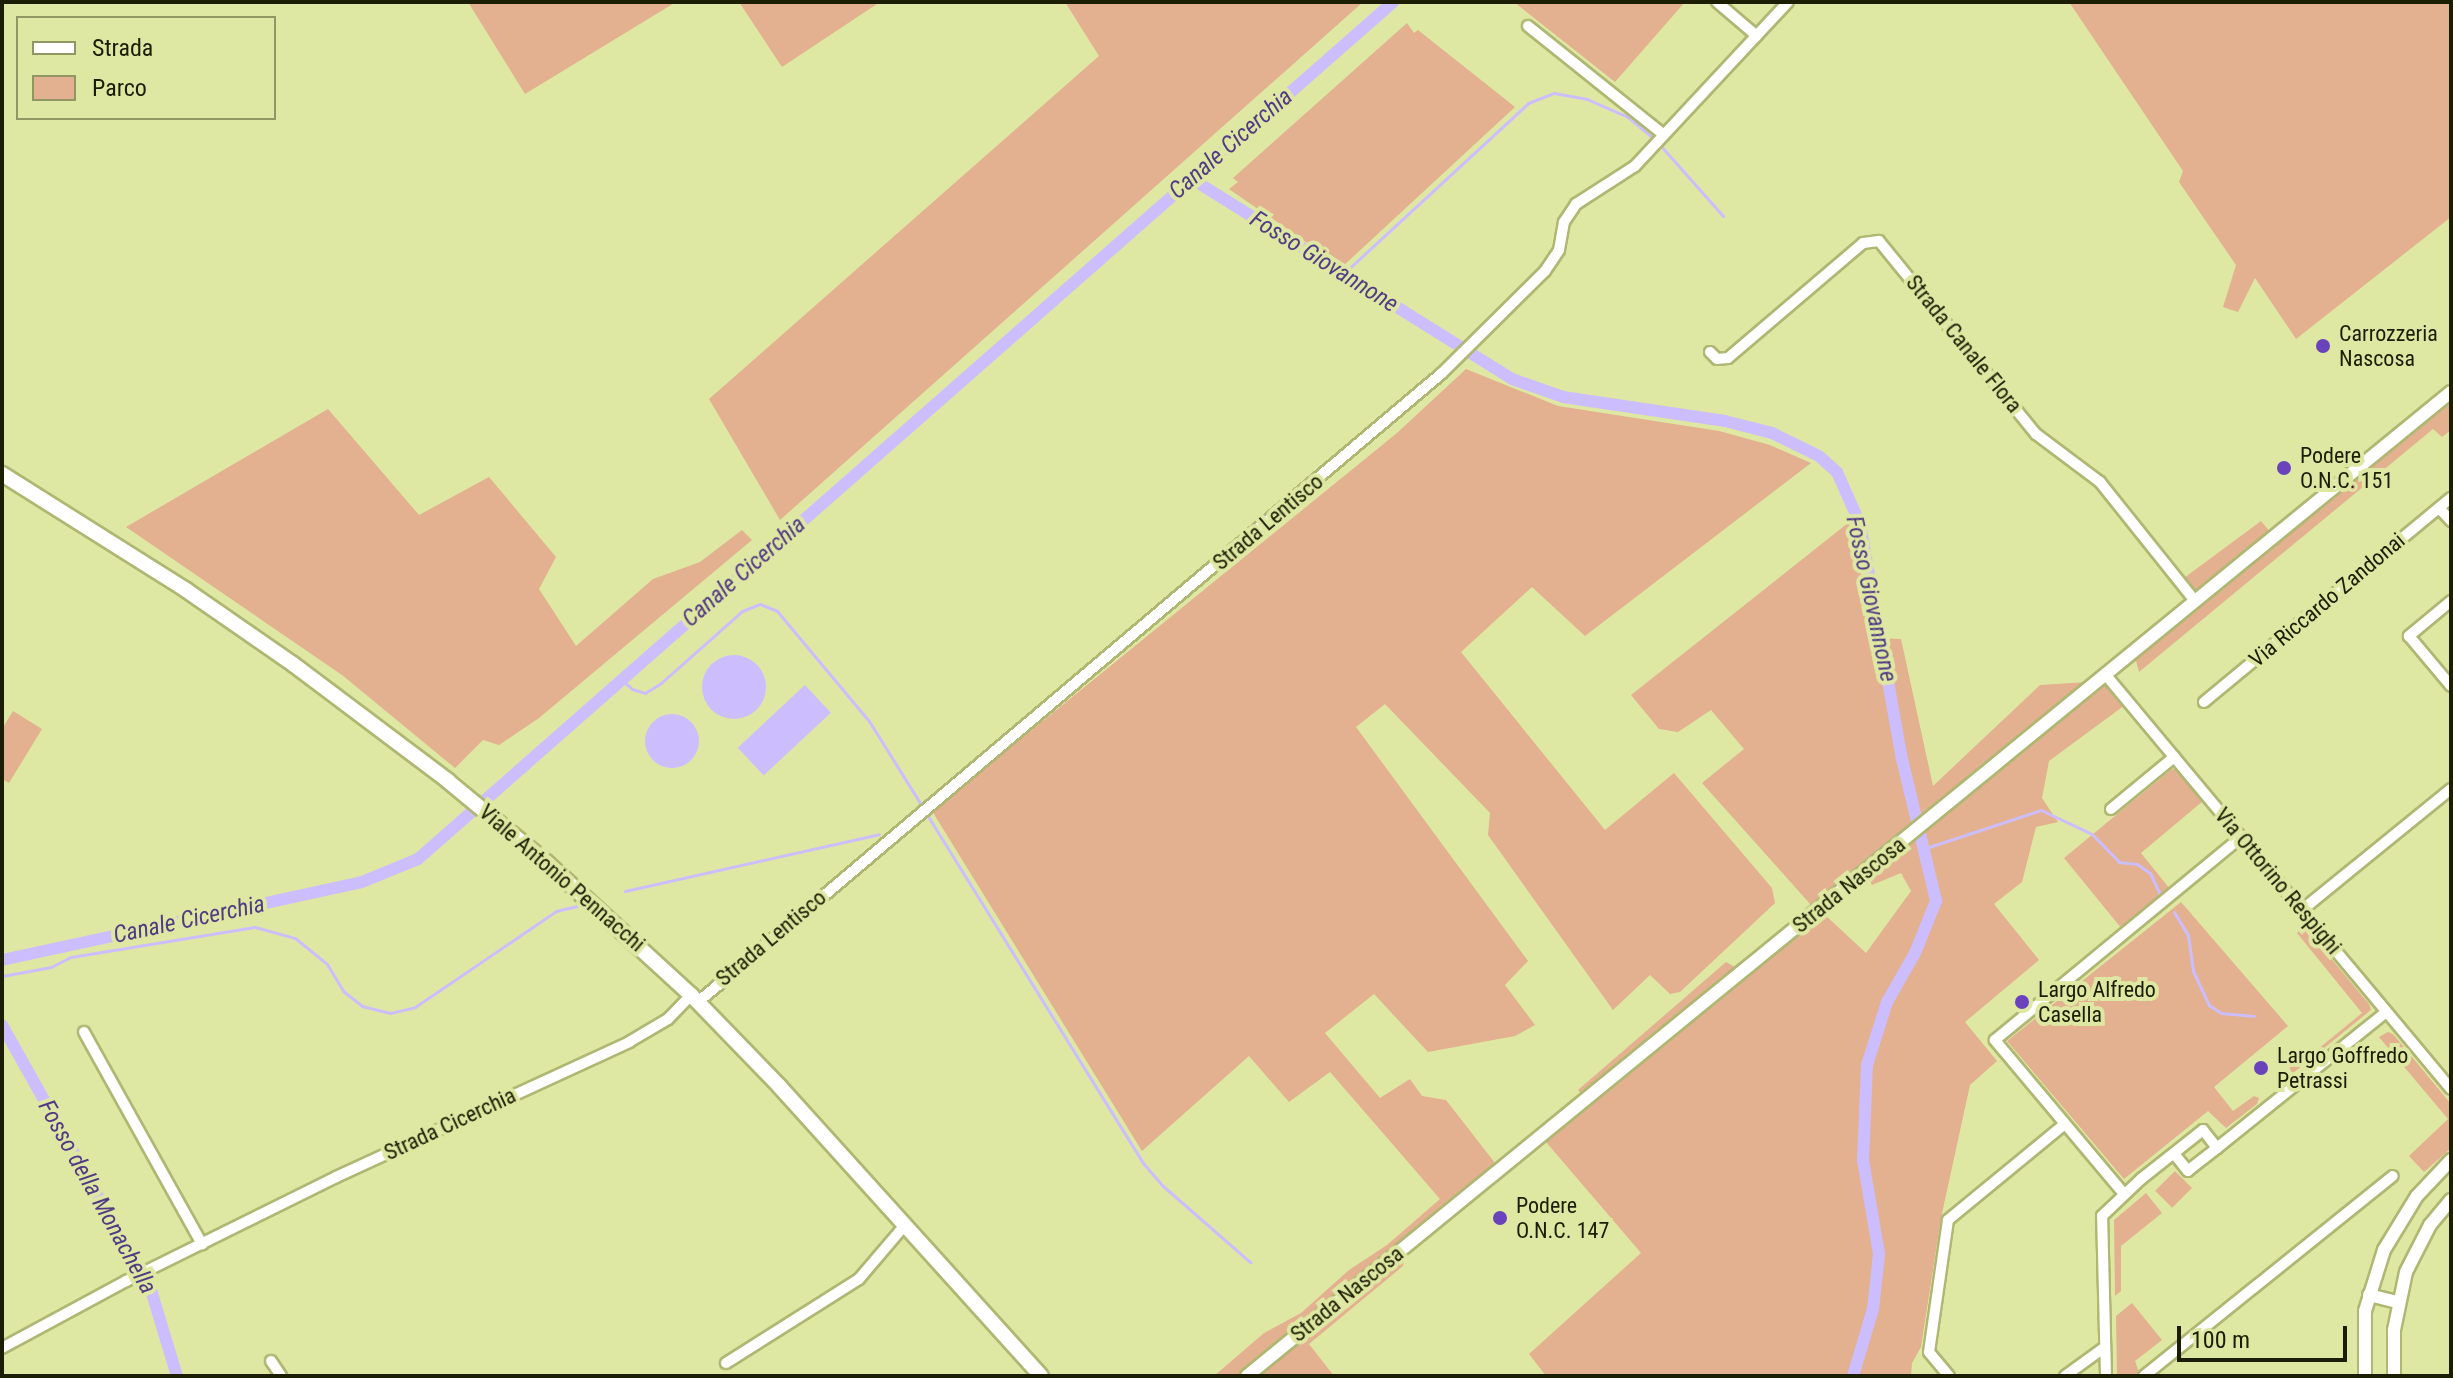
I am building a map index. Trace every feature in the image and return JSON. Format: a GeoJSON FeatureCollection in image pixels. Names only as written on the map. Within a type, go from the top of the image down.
{"type":"FeatureCollection","features":[{"type":"Feature","properties":{"kind":"main road","name":"Viale Antonio Pennacchi"},"geometry":{"type":"LineString","coordinates":[[2,474],[261,641],[497,821],[695,998],[1041,1376]]}},
{"type":"Feature","properties":{"kind":"street"},"geometry":{"type":"LineString","coordinates":[[1717,2],[1757,36]]}},
{"type":"Feature","properties":{"kind":"street","name":"Strada Lentisco"},"geometry":{"type":"LineString","coordinates":[[695,998],[1159,615],[1455,361],[1548,267],[1561,245],[1564,222],[1573,208],[1624,176],[1788,2]]}},
{"type":"Feature","properties":{"kind":"street"},"geometry":{"type":"LineString","coordinates":[[1528,26],[1664,135]]}},
{"type":"Feature","properties":{"kind":"street","name":"Strada Canale Flora"},"geometry":{"type":"LineString","coordinates":[[1710,352],[1717,359],[1728,358],[1863,243],[1879,241],[2036,434],[2100,482],[2195,601]]}},
{"type":"Feature","properties":{"kind":"street","name":"Strada Nascosa"},"geometry":{"type":"LineString","coordinates":[[1247,1376],[2451,392]]}},
{"type":"Feature","properties":{"kind":"street","name":"Via Riccardo Zandonai"},"geometry":{"type":"LineString","coordinates":[[2204,702],[2451,498]]}},
{"type":"Feature","properties":{"kind":"street"},"geometry":{"type":"LineString","coordinates":[[2439,508],[2451,521]]}},
{"type":"Feature","properties":{"kind":"street"},"geometry":{"type":"LineString","coordinates":[[2451,601],[2409,636],[2451,686]]}},
{"type":"Feature","properties":{"kind":"street","name":"Via Ottorino Respighi"},"geometry":{"type":"LineString","coordinates":[[2105,674],[2451,1089]]}},
{"type":"Feature","properties":{"kind":"street"},"geometry":{"type":"LineString","coordinates":[[2111,809],[2174,757]]}},
{"type":"Feature","properties":{"kind":"street"},"geometry":{"type":"LineString","coordinates":[[2302,910],[2451,789]]}},
{"type":"Feature","properties":{"kind":"street"},"geometry":{"type":"LineString","coordinates":[[2124,1194],[1995,1040],[2241,837]]}},
{"type":"Feature","properties":{"kind":"street","name":"Strada Cicerchia"},"geometry":{"type":"LineString","coordinates":[[2,1348],[126,1281],[336,1177],[629,1042],[668,1019],[695,998]]}},
{"type":"Feature","properties":{"kind":"street"},"geometry":{"type":"LineString","coordinates":[[2174,1154],[2188,1171],[2386,1012]]}},
{"type":"Feature","properties":{"kind":"street"},"geometry":{"type":"LineString","coordinates":[[84,1032],[202,1244]]}},
{"type":"Feature","properties":{"kind":"street"},"geometry":{"type":"LineString","coordinates":[[1949,1376],[1929,1352],[1948,1220],[2065,1124]]}},
{"type":"Feature","properties":{"kind":"street"},"geometry":{"type":"LineString","coordinates":[[2106,1376],[2101,1223],[2105,1210],[2203,1130],[2217,1148]]}},
{"type":"Feature","properties":{"kind":"street"},"geometry":{"type":"LineString","coordinates":[[2365,1376],[2363,1341],[2369,1295],[2384,1250],[2398,1222],[2417,1196],[2451,1160]]}},
{"type":"Feature","properties":{"kind":"street"},"geometry":{"type":"LineString","coordinates":[[2144,1376],[2393,1176]]}},
{"type":"Feature","properties":{"kind":"street"},"geometry":{"type":"LineString","coordinates":[[2394,1376],[2394,1330],[2398,1302],[2418,1246],[2451,1200]]}},
{"type":"Feature","properties":{"kind":"street"},"geometry":{"type":"LineString","coordinates":[[726,1363],[859,1279],[905,1225]]}},
{"type":"Feature","properties":{"kind":"street"},"geometry":{"type":"LineString","coordinates":[[2369,1295],[2398,1302]]}},
{"type":"Feature","properties":{"kind":"street"},"geometry":{"type":"LineString","coordinates":[[2065,1376],[2105,1347]]}},
{"type":"Feature","properties":{"kind":"street"},"geometry":{"type":"LineString","coordinates":[[271,1361],[281,1376]]}},
{"type":"Feature","properties":{"kind":"green space"},"geometry":{"type":"Polygon","coordinates":[[[468,2],[676,2],[525,94],[468,2]]]}},
{"type":"Feature","properties":{"kind":"green space"},"geometry":{"type":"Polygon","coordinates":[[[739,2],[880,2],[782,67],[739,2]]]}},
{"type":"Feature","properties":{"kind":"green space"},"geometry":{"type":"Polygon","coordinates":[[[1065,2],[1363,2],[780,520],[709,399],[1099,56],[1065,2]]]}},
{"type":"Feature","properties":{"kind":"green space"},"geometry":{"type":"Polygon","coordinates":[[[1514,2],[1685,2],[1615,82],[1514,2]]]}},
{"type":"Feature","properties":{"kind":"green space"},"geometry":{"type":"Polygon","coordinates":[[[2069,2],[2451,2],[2451,217],[2296,339],[2255,278],[2238,312],[2223,307],[2236,265],[2179,182],[2183,171],[2069,2]]]}},
{"type":"Feature","properties":{"kind":"green space"},"geometry":{"type":"Polygon","coordinates":[[[1407,23],[1414,33],[1418,30],[1515,107],[1342,267],[1229,189],[1238,182],[1233,178],[1407,23]]]}},
{"type":"Feature","properties":{"kind":"green space"},"geometry":{"type":"Polygon","coordinates":[[[1466,369],[1558,406],[1719,431],[1770,445],[1811,463],[1585,636],[1532,587],[1461,652],[1605,830],[1674,773],[1772,888],[1775,903],[1680,992],[1670,994],[1650,975],[1613,1010],[1488,835],[1490,813],[1385,704],[1356,727],[1528,961],[1505,985],[1535,1025],[1515,1036],[1428,1052],[1374,994],[1325,1033],[1380,1098],[1410,1079],[1422,1096],[1446,1100],[1495,1163],[1409,1234],[1403,1266],[1309,1344],[1334,1376],[1214,1376],[1264,1333],[1301,1313],[1349,1270],[1387,1245],[1440,1199],[1330,1072],[1289,1102],[1249,1056],[1142,1151],[932,811],[1397,433],[1466,369]]]}},
{"type":"Feature","properties":{"kind":"green space"},"geometry":{"type":"Polygon","coordinates":[[[2451,396],[2451,430],[2442,437],[2433,429],[2139,672],[2135,657],[2192,610],[2184,578],[2261,521],[2276,539],[2451,396]]]}},
{"type":"Feature","properties":{"kind":"green space"},"geometry":{"type":"Polygon","coordinates":[[[328,409],[419,515],[489,477],[556,557],[539,589],[576,646],[653,579],[700,562],[742,530],[752,540],[539,718],[499,745],[483,740],[455,768],[342,675],[126,527],[328,409]]]}},
{"type":"Feature","properties":{"kind":"green space"},"geometry":{"type":"Polygon","coordinates":[[[1848,523],[1853,528],[1873,638],[1901,639],[1933,786],[2040,685],[2104,681],[2125,705],[2049,761],[2042,798],[2058,822],[2036,827],[2022,882],[1994,904],[2039,960],[1965,1022],[1997,1061],[1970,1085],[1941,1218],[1921,1347],[1912,1363],[1911,1376],[1546,1376],[1529,1354],[1641,1253],[1546,1142],[1591,1104],[1578,1090],[1726,962],[1749,975],[1824,914],[1866,953],[1911,891],[1901,873],[1872,885],[1862,863],[1811,905],[1702,783],[1744,749],[1711,710],[1678,732],[1659,729],[1631,695],[1848,523]]]}},
{"type":"Feature","properties":{"kind":"green space"},"geometry":{"type":"Polygon","coordinates":[[[13,711],[42,729],[9,783],[2,779],[2,729],[13,711]]]}},
{"type":"Feature","properties":{"kind":"green space"},"geometry":{"type":"Polygon","coordinates":[[[2172,769],[2178,770],[2203,801],[2141,853],[2170,889],[2122,929],[2064,858],[2172,769]]]}},
{"type":"Feature","properties":{"kind":"green space"},"geometry":{"type":"Polygon","coordinates":[[[2181,902],[2288,1026],[2214,1087],[2233,1111],[2254,1096],[2259,1098],[2257,1104],[2226,1128],[2208,1111],[2124,1179],[2007,1041],[2181,902]]]}},
{"type":"Feature","properties":{"kind":"green space"},"geometry":{"type":"Polygon","coordinates":[[[2304,926],[2371,1010],[2292,1074],[2289,1066],[2308,1050],[2312,1054],[2362,1013],[2297,933],[2304,926]]]}},
{"type":"Feature","properties":{"kind":"green space"},"geometry":{"type":"Polygon","coordinates":[[[2388,1032],[2393,1034],[2451,1104],[2451,1148],[2424,1172],[2409,1156],[2448,1119],[2379,1037],[2388,1032]]]}},
{"type":"Feature","properties":{"kind":"green space"},"geometry":{"type":"Polygon","coordinates":[[[2175,1171],[2192,1188],[2172,1208],[2155,1191],[2175,1171]]]}},
{"type":"Feature","properties":{"kind":"green space"},"geometry":{"type":"Polygon","coordinates":[[[2146,1193],[2162,1213],[2121,1246],[2121,1291],[2115,1296],[2114,1220],[2146,1193]]]}},
{"type":"Feature","properties":{"kind":"green space"},"geometry":{"type":"Polygon","coordinates":[[[2132,1303],[2162,1340],[2135,1361],[2139,1372],[2134,1376],[2117,1376],[2116,1316],[2132,1303]]]}},
{"type":"Feature","properties":{"kind":"shaded area"},"geometry":{"type":"Polygon","coordinates":[[[734,655],[752,661],[760,669],[766,687],[760,705],[752,713],[734,719],[716,713],[708,705],[702,687],[708,669],[716,661],[734,655]]]}},
{"type":"Feature","properties":{"kind":"shaded area"},"geometry":{"type":"Polygon","coordinates":[[[805,685],[831,713],[764,776],[738,748],[805,685]]]}},
{"type":"Feature","properties":{"kind":"shaded area"},"geometry":{"type":"Polygon","coordinates":[[[672,714],[691,722],[699,741],[691,760],[672,768],[653,760],[645,741],[653,722],[672,714]]]}},
{"type":"Feature","properties":{"kind":"waterway","name":"Canale Cicerchia"},"geometry":{"type":"LineString","coordinates":[[2,960],[362,882],[418,859],[1393,2]]}},
{"type":"Feature","properties":{"kind":"waterway"},"geometry":{"type":"LineString","coordinates":[[1343,274],[1528,103],[1554,93],[1587,99],[1628,117],[1654,139]]}},
{"type":"Feature","properties":{"kind":"waterway"},"geometry":{"type":"LineString","coordinates":[[1660,145],[1723,216]]}},
{"type":"Feature","properties":{"kind":"waterway","name":"Fosso Giovannone"},"geometry":{"type":"LineString","coordinates":[[1192,179],[1512,379],[1563,397],[1725,421],[1772,433],[1819,456],[1837,472],[1860,524],[1902,759],[1936,901],[1915,953],[1887,1002],[1867,1065],[1863,1160],[1879,1254],[1873,1309],[1853,1376]]}},
{"type":"Feature","properties":{"kind":"waterway"},"geometry":{"type":"LineString","coordinates":[[622,680],[632,689],[645,693],[661,683],[742,611],[760,604],[777,611],[869,721],[922,806]]}},
{"type":"Feature","properties":{"kind":"waterway"},"geometry":{"type":"LineString","coordinates":[[1923,849],[2041,810],[2092,834],[2119,862],[2137,864],[2150,873],[2161,897]]}},
{"type":"Feature","properties":{"kind":"waterway"},"geometry":{"type":"LineString","coordinates":[[926,813],[1143,1163],[1163,1186],[1250,1262]]}},
{"type":"Feature","properties":{"kind":"waterway"},"geometry":{"type":"LineString","coordinates":[[625,891],[879,834]]}},
{"type":"Feature","properties":{"kind":"waterway"},"geometry":{"type":"LineString","coordinates":[[2,976],[51,967],[71,957],[255,927],[295,938],[327,964],[343,991],[362,1006],[390,1013],[415,1007],[556,911],[578,906]]}},
{"type":"Feature","properties":{"kind":"waterway"},"geometry":{"type":"LineString","coordinates":[[2174,912],[2188,935],[2193,971],[2209,1005],[2221,1013],[2254,1016]]}},
{"type":"Feature","properties":{"kind":"waterway","name":"Fosso della Monachella"},"geometry":{"type":"LineString","coordinates":[[2,1025],[151,1290],[177,1376]]}},
{"type":"Feature","properties":{"kind":"place","name":"Carrozzeria Nascosa"},"geometry":{"type":"Point","coordinates":[2323,346]}},
{"type":"Feature","properties":{"kind":"place","name":"Podere O.N.C. 151"},"geometry":{"type":"Point","coordinates":[2284,468]}},
{"type":"Feature","properties":{"kind":"place","name":"Largo Alfredo Casella"},"geometry":{"type":"Point","coordinates":[2022,1002]}},
{"type":"Feature","properties":{"kind":"place","name":"Largo Goffredo Petrassi"},"geometry":{"type":"Point","coordinates":[2261,1068]}},
{"type":"Feature","properties":{"kind":"place","name":"Podere O.N.C. 147"},"geometry":{"type":"Point","coordinates":[1500,1218]}}]}
